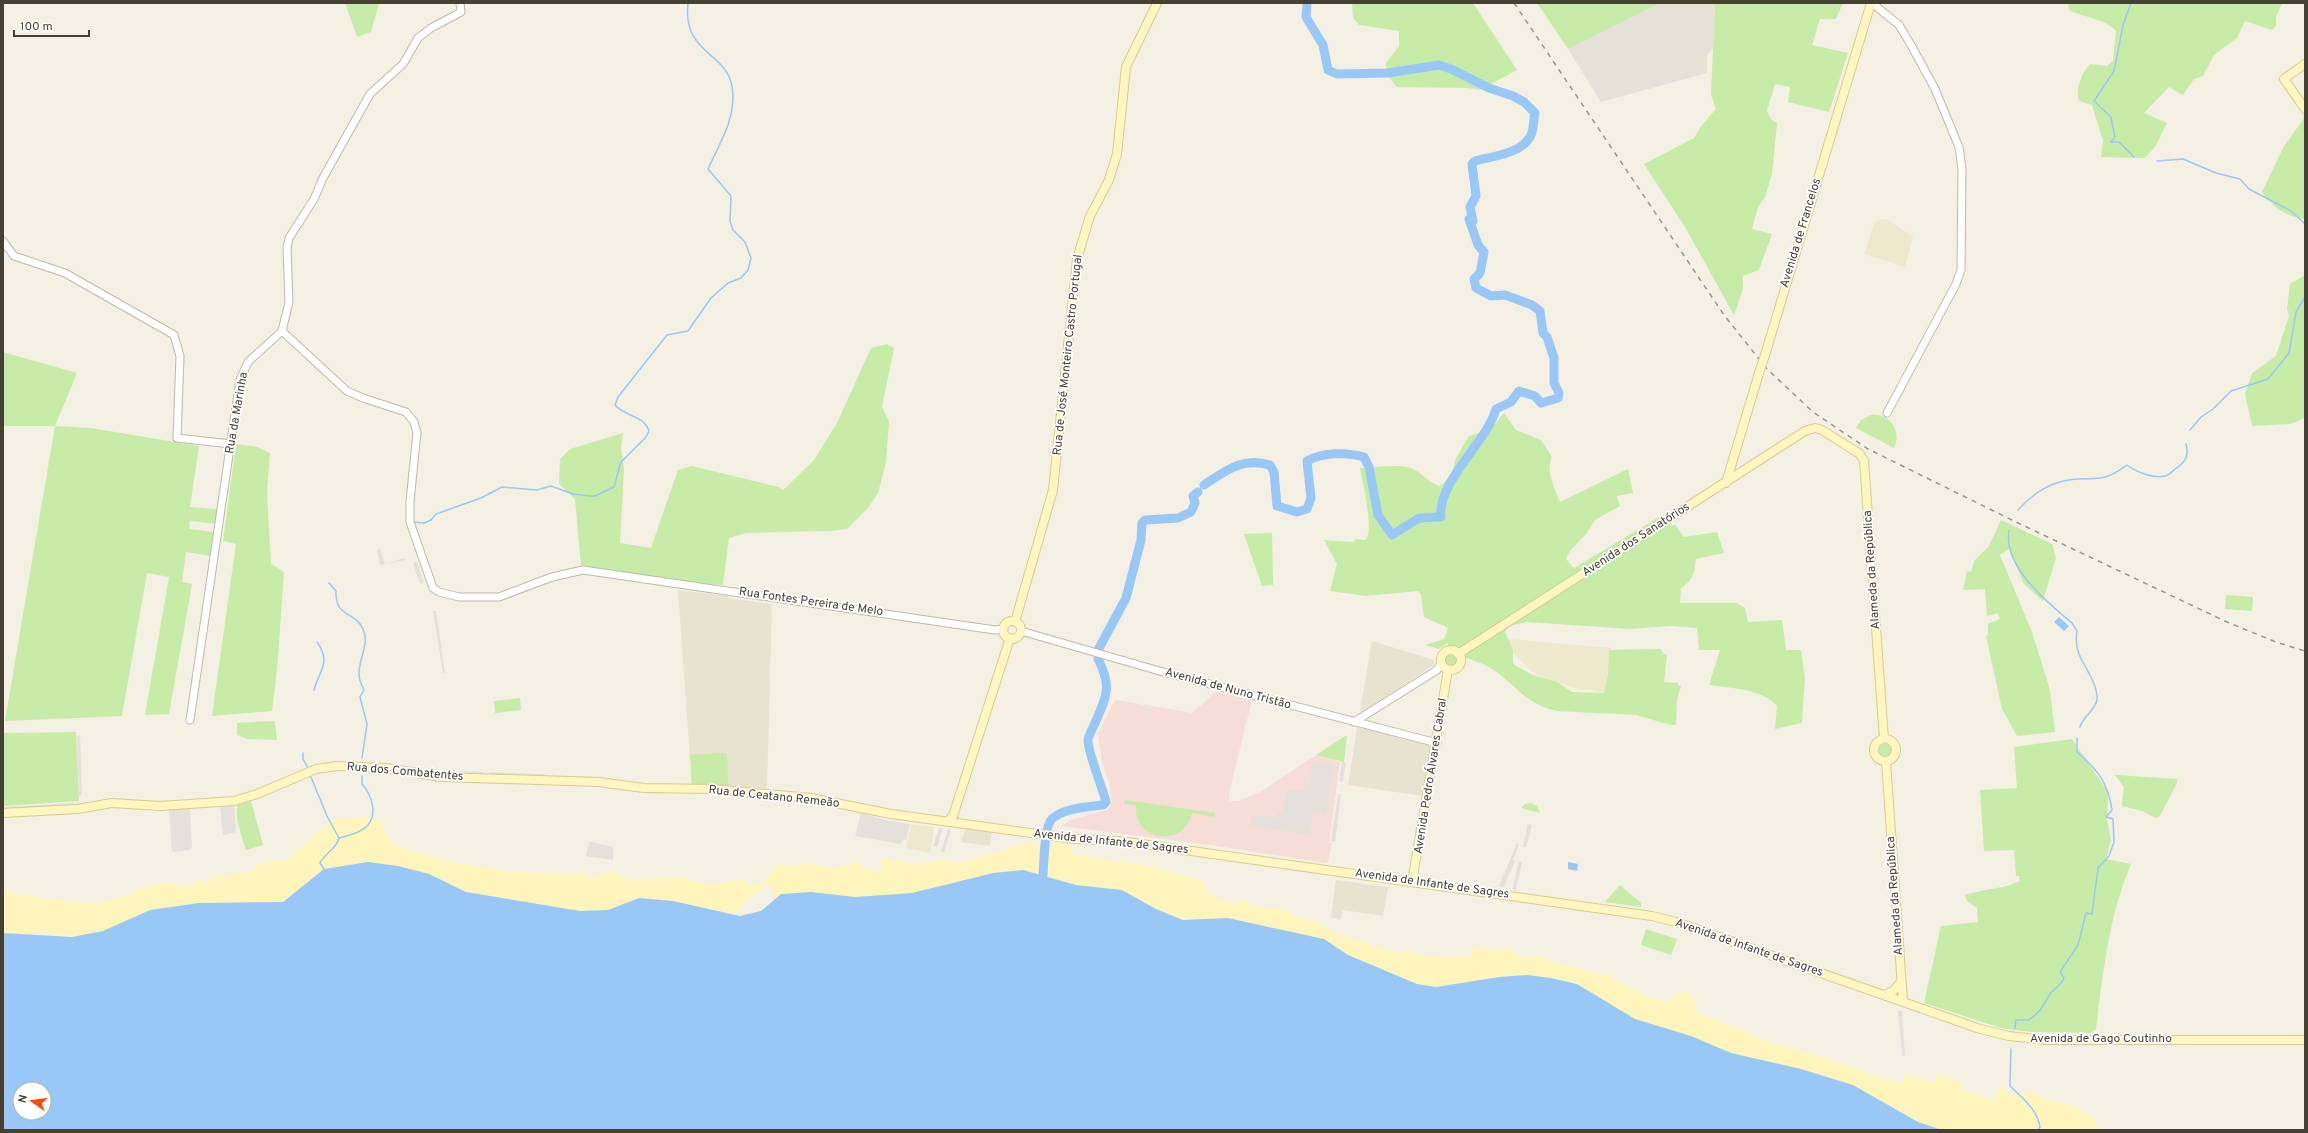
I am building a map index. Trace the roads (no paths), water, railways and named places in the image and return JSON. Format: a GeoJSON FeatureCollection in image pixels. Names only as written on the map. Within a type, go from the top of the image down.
{"type":"FeatureCollection","features":[{"type":"Feature","properties":{"kind":"main road","name":"Rua de José Monteiro Castro Portugal"},"geometry":{"type":"LineString","coordinates":[[1014,622],[1053,490],[1077,259],[1090,216],[1109,180],[1117,154],[1126,67],[1157,3]]}},
{"type":"Feature","properties":{"kind":"main road","name":"Avenida de Francelos"},"geometry":{"type":"LineString","coordinates":[[1726,483],[1871,3]]}},
{"type":"Feature","properties":{"kind":"main road"},"geometry":{"type":"LineString","coordinates":[[2305,64],[2284,79],[2305,109]]}},
{"type":"Feature","properties":{"kind":"main road","name":"Avenida dos Sanatórios"},"geometry":{"type":"LineString","coordinates":[[1441,664],[1441,658],[1447,651],[1453,651],[1458,654],[1745,471],[1805,431],[1815,428]]}},
{"type":"Feature","properties":{"kind":"main road","name":"Alameda da República"},"geometry":{"type":"LineString","coordinates":[[1815,428],[1822,430],[1860,454],[1864,461],[1884,739]]}},
{"type":"Feature","properties":{"kind":"main road"},"geometry":{"type":"LineString","coordinates":[[1732,463],[1745,471]]}},
{"type":"Feature","properties":{"kind":"main road"},"geometry":{"type":"LineString","coordinates":[[1009,622],[1014,622],[1018,624],[1020,631],[1016,638],[1010,638],[1004,634],[1004,629],[1009,622]]}},
{"type":"Feature","properties":{"kind":"main road"},"geometry":{"type":"LineString","coordinates":[[948,822],[953,816],[1010,638]]}},
{"type":"Feature","properties":{"kind":"main road"},"geometry":{"type":"LineString","coordinates":[[1441,664],[1448,670],[1455,670],[1459,666],[1461,659],[1458,654]]}},
{"type":"Feature","properties":{"kind":"main road","name":"Avenida Pedro Álvares Cabral"},"geometry":{"type":"LineString","coordinates":[[1412,882],[1437,743],[1448,670]]}},
{"type":"Feature","properties":{"kind":"main road"},"geometry":{"type":"LineString","coordinates":[[1884,739],[1892,741],[1896,749],[1894,758],[1886,762],[1877,759],[1873,751],[1876,743],[1884,739]]}},
{"type":"Feature","properties":{"kind":"main road","name":"Alameda da República"},"geometry":{"type":"LineString","coordinates":[[1886,762],[1903,1001]]}},
{"type":"Feature","properties":{"kind":"main road","name":"Rua dos Combatentes"},"geometry":{"type":"LineString","coordinates":[[3,813],[77,809],[112,803],[160,806],[234,801],[257,794],[316,769],[330,766],[386,768],[441,777],[599,782]]}},
{"type":"Feature","properties":{"kind":"main road","name":"Rua de Ceatano Remeão"},"geometry":{"type":"LineString","coordinates":[[599,782],[644,788],[714,789],[811,798],[891,814],[948,822]]}},
{"type":"Feature","properties":{"kind":"main road","name":"Avenida de Infante de Sagres"},"geometry":{"type":"LineString","coordinates":[[948,822],[1047,835],[1126,842],[1652,916],[1676,922],[1903,1001]]}},
{"type":"Feature","properties":{"kind":"main road"},"geometry":{"type":"LineString","coordinates":[[1884,995],[1893,991],[1901,982]]}},
{"type":"Feature","properties":{"kind":"main road","name":"Avenida de Gago Coutinho"},"geometry":{"type":"LineString","coordinates":[[1903,1001],[1998,1035],[2028,1039],[2305,1040]]}},
{"type":"Feature","properties":{"kind":"street"},"geometry":{"type":"LineString","coordinates":[[282,331],[289,302],[287,248],[289,238],[314,198],[323,178],[370,94],[403,64],[418,38],[431,28],[461,12],[460,3]]}},
{"type":"Feature","properties":{"kind":"street"},"geometry":{"type":"LineString","coordinates":[[1871,3],[1899,25],[1935,89],[1950,121],[1959,147],[1962,169],[1961,270],[1956,284],[1887,413]]}},
{"type":"Feature","properties":{"kind":"street"},"geometry":{"type":"LineString","coordinates":[[3,241],[14,256],[67,274],[119,306],[174,335],[180,356],[177,438],[230,444]]}},
{"type":"Feature","properties":{"kind":"street","name":"Rua da Marinha"},"geometry":{"type":"LineString","coordinates":[[190,720],[230,444],[244,370],[248,362],[282,331]]}},
{"type":"Feature","properties":{"kind":"street","name":"Rua Fontes Pereira de Melo"},"geometry":{"type":"LineString","coordinates":[[282,331],[347,391],[362,398],[406,412],[414,422],[416,433],[410,501],[410,522],[433,588],[439,592],[459,597],[500,597],[569,572],[583,570],[995,630],[1004,629]]}},
{"type":"Feature","properties":{"kind":"street","name":"Avenida de Nuno Tristão"},"geometry":{"type":"LineString","coordinates":[[1020,631],[1163,672],[1437,743]]}},
{"type":"Feature","properties":{"kind":"street","name":"Avenida dos Sanatórios"},"geometry":{"type":"LineString","coordinates":[[1354,722],[1437,670],[1441,664]]}},
{"type":"Feature","properties":{"kind":"water"},"geometry":{"type":"Polygon","coordinates":[[[2059,617],[2069,626],[2064,631],[2054,622],[2059,617]]]}},
{"type":"Feature","properties":{"kind":"water"},"geometry":{"type":"Polygon","coordinates":[[[368,862],[398,866],[429,874],[466,892],[580,911],[608,910],[639,898],[673,901],[740,916],[761,911],[781,894],[811,892],[855,897],[912,893],[993,873],[1023,870],[1076,885],[1122,890],[1156,909],[1183,920],[1228,918],[1324,939],[1348,955],[1417,984],[1436,987],[1499,977],[1527,975],[1551,978],[1577,984],[1635,1019],[1691,1036],[1731,1053],[1801,1069],[1853,1085],[1918,1122],[1942,1130],[3,1130],[3,933],[72,937],[103,931],[150,910],[199,903],[283,902],[324,869],[368,862]]]}},
{"type":"Feature","properties":{"kind":"water"},"geometry":{"type":"Polygon","coordinates":[[[1568,862],[1578,864],[1577,871],[1568,869],[1568,862]]]}},
{"type":"Feature","properties":{"kind":"waterway"},"geometry":{"type":"LineString","coordinates":[[413,522],[424,523],[431,520],[436,514],[481,498],[502,487],[537,490],[551,486],[573,494],[590,496],[595,496],[614,487],[621,462],[646,437],[649,431],[643,422],[619,409],[615,405],[618,397],[667,335],[688,331],[711,298],[728,283],[741,278],[748,270],[751,258],[745,242],[733,230],[730,221],[731,196],[708,169],[730,119],[733,98],[732,86],[728,75],[722,66],[698,42],[692,32],[688,20],[688,3]]}},
{"type":"Feature","properties":{"kind":"waterway"},"geometry":{"type":"LineString","coordinates":[[1204,485],[1235,466],[1251,463],[1270,465],[1274,472],[1277,506],[1297,512],[1307,509],[1311,498],[1307,461],[1328,454],[1350,454],[1364,457],[1369,467],[1378,515],[1392,535],[1419,518],[1441,517],[1442,504],[1454,476],[1483,435],[1491,422],[1496,409],[1511,402],[1519,391],[1535,396],[1541,403],[1558,398],[1559,393],[1554,383],[1554,358],[1547,337],[1543,333],[1540,311],[1532,305],[1505,295],[1491,296],[1476,288],[1474,279],[1480,273],[1484,252],[1478,245],[1469,219],[1473,221],[1470,207],[1476,196],[1472,164],[1475,161],[1498,156],[1521,146],[1527,141],[1532,133],[1535,113],[1524,102],[1513,96],[1489,88],[1451,69],[1439,65],[1388,73],[1337,74],[1328,70],[1323,45],[1306,17],[1307,3]]}},
{"type":"Feature","properties":{"kind":"waterway"},"geometry":{"type":"LineString","coordinates":[[2131,3],[2123,25],[2114,71],[2094,101],[2111,117],[2115,137],[2111,142],[2119,142],[2134,157]]}},
{"type":"Feature","properties":{"kind":"waterway"},"geometry":{"type":"LineString","coordinates":[[2157,161],[2183,159],[2216,173],[2240,179],[2249,189],[2291,211],[2305,224]]}},
{"type":"Feature","properties":{"kind":"waterway"},"geometry":{"type":"LineString","coordinates":[[2190,430],[2201,417],[2213,409],[2231,391],[2268,379],[2289,353],[2296,312],[2305,297]]}},
{"type":"Feature","properties":{"kind":"waterway"},"geometry":{"type":"LineString","coordinates":[[2018,510],[2037,493],[2052,485],[2069,480],[2104,477],[2116,473],[2127,465],[2135,470],[2151,476],[2161,477],[2170,474],[2185,460],[2187,455],[2186,444]]}},
{"type":"Feature","properties":{"kind":"waterway"},"geometry":{"type":"LineString","coordinates":[[1098,650],[1126,598],[1141,540],[1142,523],[1145,520],[1178,518],[1191,512],[1195,503],[1193,496],[1198,492]]}},
{"type":"Feature","properties":{"kind":"waterway"},"geometry":{"type":"LineString","coordinates":[[2009,530],[2009,544],[2013,557],[2020,570],[2039,594],[2072,623],[2077,631],[2076,641],[2080,657],[2092,679],[2097,695],[2096,704],[2084,719],[2080,727]]}},
{"type":"Feature","properties":{"kind":"waterway"},"geometry":{"type":"LineString","coordinates":[[329,583],[336,591],[339,606],[359,623],[365,635],[365,646],[359,669],[360,681],[364,690],[360,697],[367,724],[362,758]]}},
{"type":"Feature","properties":{"kind":"waterway"},"geometry":{"type":"LineString","coordinates":[[314,690],[324,661],[324,656],[317,642]]}},
{"type":"Feature","properties":{"kind":"waterway"},"geometry":{"type":"LineString","coordinates":[[1043,875],[1047,829],[1052,819],[1069,810],[1103,805],[1106,802],[1090,753],[1088,740],[1105,698],[1106,691],[1105,677],[1098,659]]}},
{"type":"Feature","properties":{"kind":"waterway"},"geometry":{"type":"LineString","coordinates":[[2015,1028],[2016,1020],[2029,1020],[2037,1014],[2050,994],[2063,981],[2064,978],[2060,972],[2078,945],[2086,913],[2092,914],[2098,868],[2109,856],[2114,842],[2113,819],[2106,817],[2112,810],[2108,792],[2096,771],[2077,752],[2077,738]]}},
{"type":"Feature","properties":{"kind":"waterway"},"geometry":{"type":"LineString","coordinates":[[303,753],[303,759],[308,768]]}},
{"type":"Feature","properties":{"kind":"waterway"},"geometry":{"type":"LineString","coordinates":[[339,838],[362,830],[368,825],[373,815],[370,798],[362,784],[362,776]]}},
{"type":"Feature","properties":{"kind":"waterway"},"geometry":{"type":"LineString","coordinates":[[311,777],[327,816],[339,838],[336,845],[320,863],[324,869]]}},
{"type":"Feature","properties":{"kind":"waterway"},"geometry":{"type":"LineString","coordinates":[[2011,1049],[2010,1086],[2033,1110],[2040,1127],[2038,1130]]}},
{"type":"Feature","properties":{"kind":"railway"},"geometry":{"type":"LineString","coordinates":[[1514,3],[1724,315],[1767,369],[1813,412],[1868,449],[2016,522],[2227,622],[2276,642],[2305,651]]}}]}
